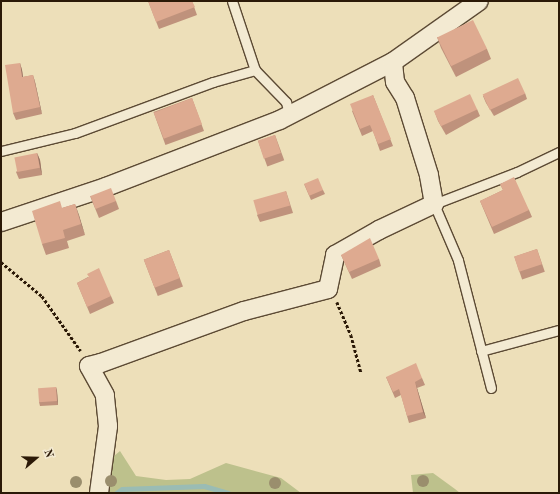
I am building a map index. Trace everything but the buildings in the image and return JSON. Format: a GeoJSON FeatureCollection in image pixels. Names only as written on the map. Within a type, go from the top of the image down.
{"type":"FeatureCollection","features":[{"type":"Feature","properties":{"kind":"street"},"geometry":{"type":"LineString","coordinates":[[1,222],[194,155],[289,114],[393,62],[479,1]]}},
{"type":"Feature","properties":{"kind":"street"},"geometry":{"type":"LineString","coordinates":[[99,493],[108,426],[105,395],[89,366],[102,363],[244,311],[328,289],[335,255],[379,230],[434,204],[429,175],[405,98],[395,82],[393,62]]}},
{"type":"Feature","properties":{"kind":"lane"},"geometry":{"type":"LineString","coordinates":[[232,1],[255,70],[286,102],[289,114]]}},
{"type":"Feature","properties":{"kind":"lane"},"geometry":{"type":"LineString","coordinates":[[1,151],[75,133],[213,82],[255,70]]}},
{"type":"Feature","properties":{"kind":"lane"},"geometry":{"type":"LineString","coordinates":[[491,388],[458,260],[434,204],[517,172],[559,152]]}},
{"type":"Feature","properties":{"kind":"lane"},"geometry":{"type":"LineString","coordinates":[[481,351],[559,330]]}},
{"type":"Feature","properties":{"kind":"path"},"geometry":{"type":"LineString","coordinates":[[1,262],[42,296],[89,366]]}},
{"type":"Feature","properties":{"kind":"path"},"geometry":{"type":"LineString","coordinates":[[328,289],[342,310],[361,373]]}},
{"type":"Feature","properties":{"kind":"green space"},"geometry":{"type":"Polygon","coordinates":[[[120,451],[136,476],[166,480],[190,479],[226,463],[281,478],[301,493],[100,493],[107,462],[120,451]]]}},
{"type":"Feature","properties":{"kind":"green space"},"geometry":{"type":"Polygon","coordinates":[[[433,473],[460,493],[413,493],[411,475],[433,473]]]}},
{"type":"Feature","properties":{"kind":"waterway"},"geometry":{"type":"LineString","coordinates":[[116,493],[122,489],[204,486],[228,493]]}}]}
